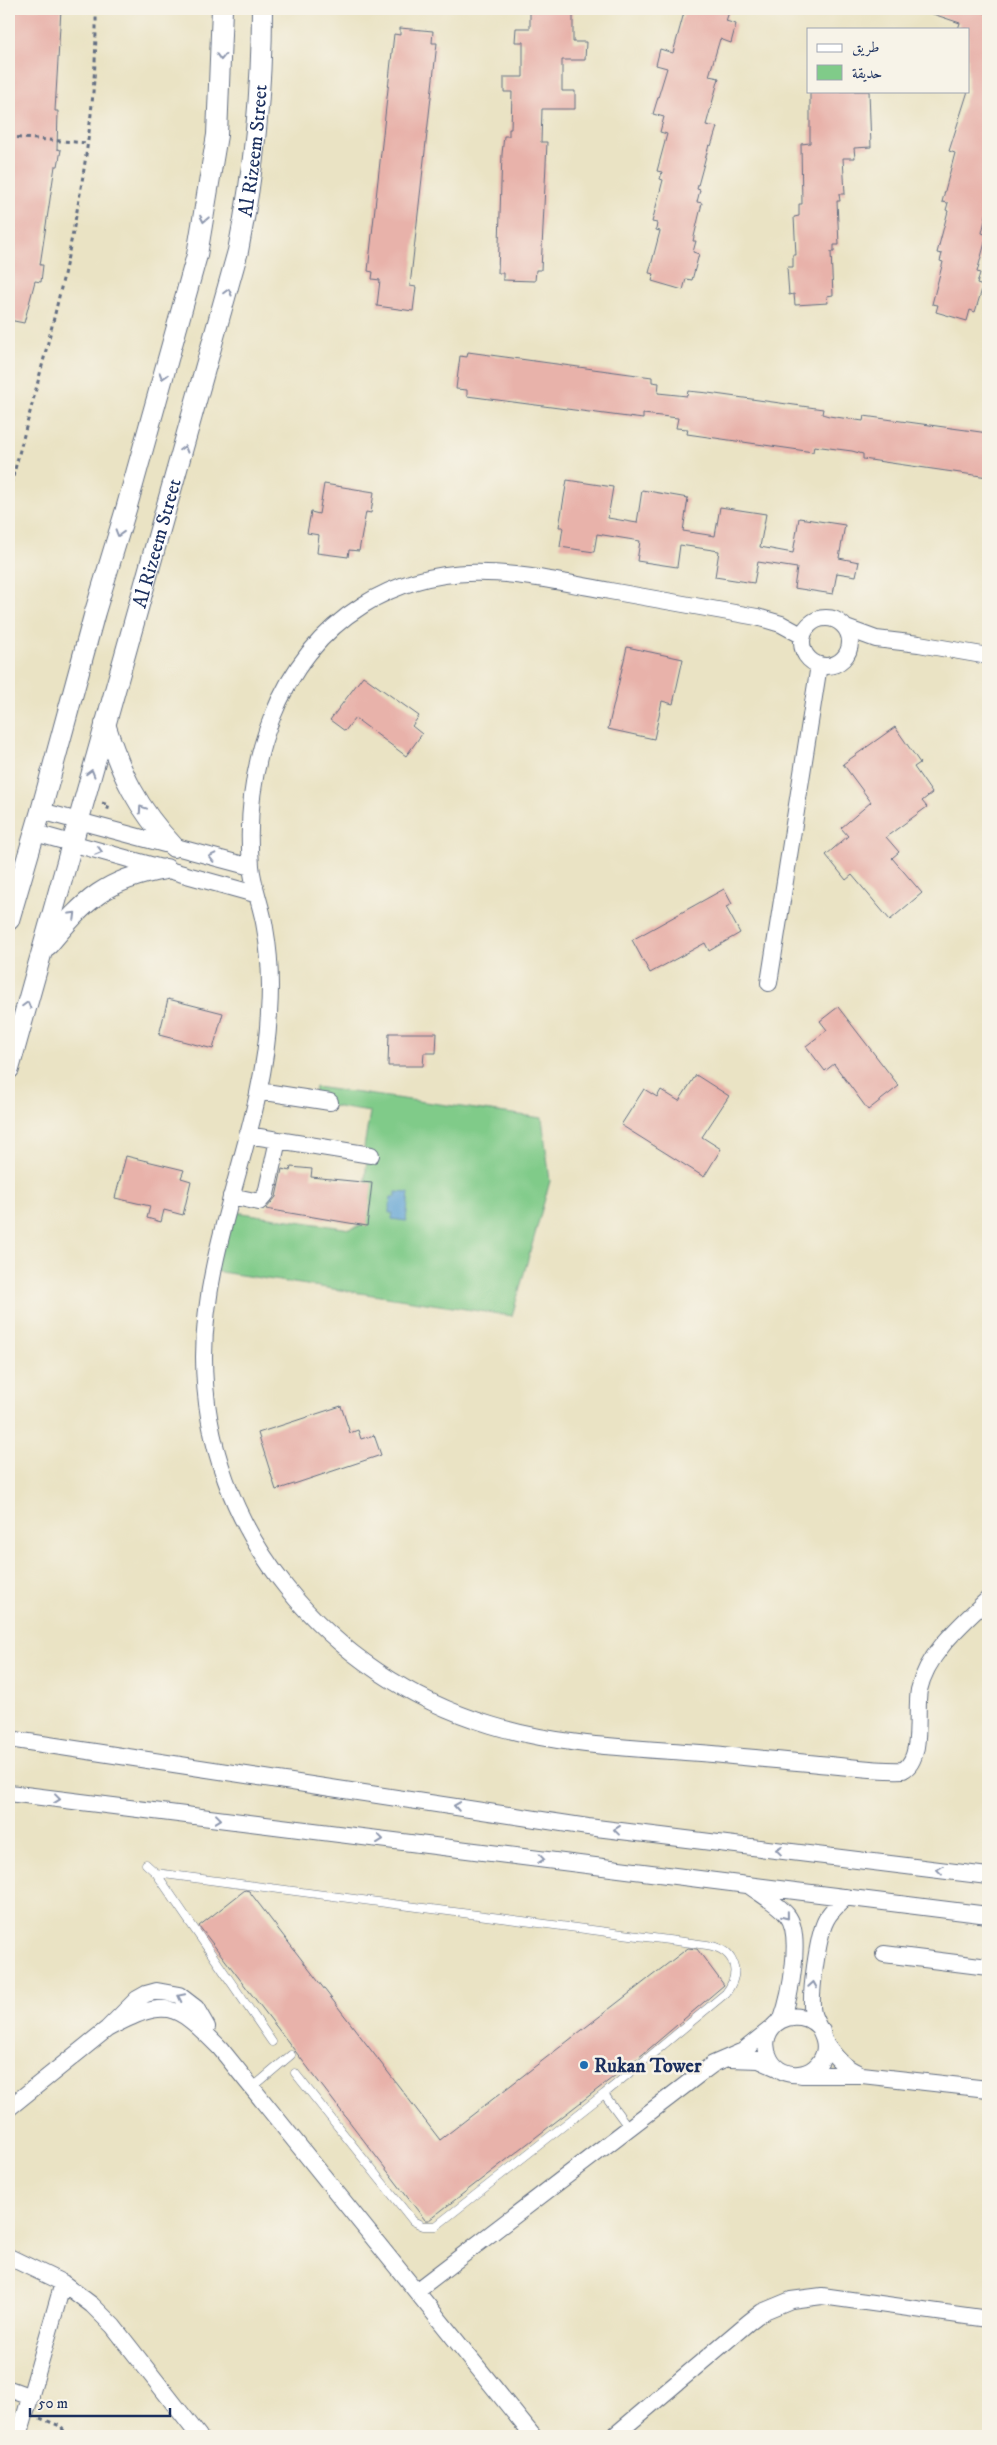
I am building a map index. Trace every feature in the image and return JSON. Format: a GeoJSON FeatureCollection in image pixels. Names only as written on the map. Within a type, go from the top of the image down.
{"type":"FeatureCollection","features":[{"type":"Feature","properties":{"kind":"street","name":"Al Rizeem Street"},"geometry":{"type":"LineString","coordinates":[[9,920],[42,811],[95,612],[127,506],[197,255],[217,135],[222,9]]}},
{"type":"Feature","properties":{"kind":"street","name":"Al Rizeem Street"},"geometry":{"type":"LineString","coordinates":[[9,1069],[77,820],[238,251],[256,142],[261,66],[262,9]]}},
{"type":"Feature","properties":{"kind":"street"},"geometry":{"type":"LineString","coordinates":[[803,636],[780,624],[756,617],[510,573],[470,571],[447,573],[401,586],[358,608],[322,638],[293,675],[282,695],[264,738],[256,768],[250,822],[251,867],[256,894],[265,922],[270,984],[266,1052],[259,1091],[231,1196],[209,1295],[204,1356],[209,1414],[215,1442],[232,1497],[257,1548],[270,1569],[302,1608],[345,1647],[371,1667],[428,1701],[489,1725],[554,1740],[903,1770],[908,1768],[914,1757],[917,1702],[924,1676],[937,1653],[956,1630],[988,1599]]}},
{"type":"Feature","properties":{"kind":"street"},"geometry":{"type":"LineString","coordinates":[[887,641],[866,645],[847,654],[838,663],[832,665],[819,665],[807,656],[802,643],[803,636],[810,624],[822,618],[835,620],[846,628],[866,637],[988,656]]}},
{"type":"Feature","properties":{"kind":"street"},"geometry":{"type":"LineString","coordinates":[[846,628],[850,641],[847,654]]}},
{"type":"Feature","properties":{"kind":"street"},"geometry":{"type":"LineString","coordinates":[[769,983],[819,665]]}},
{"type":"Feature","properties":{"kind":"street"},"geometry":{"type":"LineString","coordinates":[[105,724],[122,774],[133,796],[153,824],[174,847]]}},
{"type":"Feature","properties":{"kind":"street"},"geometry":{"type":"LineString","coordinates":[[42,811],[251,867]]}},
{"type":"Feature","properties":{"kind":"street"},"geometry":{"type":"LineString","coordinates":[[35,833],[256,894]]}},
{"type":"Feature","properties":{"kind":"street"},"geometry":{"type":"LineString","coordinates":[[42,953],[63,924],[98,892],[133,876],[166,869]]}},
{"type":"Feature","properties":{"kind":"street"},"geometry":{"type":"LineString","coordinates":[[259,1091],[330,1102]]}},
{"type":"Feature","properties":{"kind":"street"},"geometry":{"type":"LineString","coordinates":[[247,1135],[370,1155]]}},
{"type":"Feature","properties":{"kind":"street"},"geometry":{"type":"LineString","coordinates":[[231,1196],[259,1202],[263,1201],[278,1140]]}},
{"type":"Feature","properties":{"kind":"street"},"geometry":{"type":"LineString","coordinates":[[9,1739],[588,1827],[988,1876]]}},
{"type":"Feature","properties":{"kind":"street"},"geometry":{"type":"LineString","coordinates":[[9,1793],[988,1915]]}},
{"type":"Feature","properties":{"kind":"street"},"geometry":{"type":"LineString","coordinates":[[749,1885],[787,1914],[795,1935],[790,1994],[777,2023],[768,2037],[766,2048],[770,2060],[777,2068]]}},
{"type":"Feature","properties":{"kind":"street"},"geometry":{"type":"LineString","coordinates":[[799,2074],[809,2071],[818,2064],[824,2054],[823,2037],[814,2015],[811,1999],[820,1938],[827,1917],[846,1897]]}},
{"type":"Feature","properties":{"kind":"street"},"geometry":{"type":"LineString","coordinates":[[884,1954],[988,1968]]}},
{"type":"Feature","properties":{"kind":"street"},"geometry":{"type":"LineString","coordinates":[[9,2108],[107,2028],[136,1999],[152,1992],[168,1992],[179,1995],[196,2008],[220,2048],[533,2436]]}},
{"type":"Feature","properties":{"kind":"street"},"geometry":{"type":"LineString","coordinates":[[416,2291],[713,2064],[743,2051],[777,2023],[800,2016],[808,2019],[823,2037],[838,2061],[848,2069],[862,2075]]}},
{"type":"Feature","properties":{"kind":"street"},"geometry":{"type":"LineString","coordinates":[[728,2059],[759,2060],[787,2074],[862,2075],[988,2089]]}},
{"type":"Feature","properties":{"kind":"street"},"geometry":{"type":"LineString","coordinates":[[9,2257],[63,2283],[92,2305],[113,2326],[199,2436]]}},
{"type":"Feature","properties":{"kind":"street"},"geometry":{"type":"LineString","coordinates":[[19,2436],[63,2283]]}},
{"type":"Feature","properties":{"kind":"street"},"geometry":{"type":"LineString","coordinates":[[614,2436],[762,2312],[791,2300],[822,2296],[988,2319]]}},
{"type":"Feature","properties":{"kind":"street"},"geometry":{"type":"LineString","coordinates":[[9,2389],[31,2396]]}},
{"type":"Feature","properties":{"kind":"lane"},"geometry":{"type":"LineString","coordinates":[[146,1864],[156,1873],[272,2042]]}},
{"type":"Feature","properties":{"kind":"lane"},"geometry":{"type":"LineString","coordinates":[[156,1873],[706,1944],[718,1947],[728,1953],[734,1963],[735,1975],[726,1993],[604,2094],[443,2222],[428,2227],[413,2221],[295,2073]]}},
{"type":"Feature","properties":{"kind":"lane"},"geometry":{"type":"LineString","coordinates":[[252,2088],[291,2055]]}},
{"type":"Feature","properties":{"kind":"lane"},"geometry":{"type":"LineString","coordinates":[[604,2094],[629,2128]]}},
{"type":"Feature","properties":{"kind":"path"},"geometry":{"type":"LineString","coordinates":[[9,492],[76,225],[88,143],[93,90],[96,9]]}},
{"type":"Feature","properties":{"kind":"path"},"geometry":{"type":"LineString","coordinates":[[9,137],[88,143]]}},
{"type":"Feature","properties":{"kind":"path"},"geometry":{"type":"LineString","coordinates":[[26,2414],[60,2426],[68,2436]]}},
{"type":"Feature","properties":{"kind":"green space"},"geometry":{"type":"Polygon","coordinates":[[[315,1087],[542,1118],[550,1181],[512,1316],[214,1271],[229,1211],[350,1229],[363,1225],[368,1182],[365,1180],[367,1159],[364,1147],[370,1112],[313,1103],[315,1087]]]}},
{"type":"Feature","properties":{"kind":"water"},"geometry":{"type":"Polygon","coordinates":[[[396,1192],[409,1193],[406,1221],[392,1219],[393,1213],[389,1213],[391,1197],[396,1197],[396,1192]]]}},
{"type":"Feature","properties":{"kind":"building"},"geometry":{"type":"Polygon","coordinates":[[[12,9],[61,9],[55,111],[58,111],[57,149],[61,150],[58,166],[55,166],[40,265],[43,265],[41,282],[35,281],[24,323],[9,320],[9,74],[12,9]]]}},
{"type":"Feature","properties":{"kind":"building"},"geometry":{"type":"Polygon","coordinates":[[[530,9],[573,9],[573,42],[586,42],[585,60],[562,60],[562,91],[575,91],[575,109],[542,109],[541,142],[547,142],[541,270],[536,270],[535,281],[503,280],[503,273],[498,273],[502,154],[504,136],[509,136],[509,129],[511,129],[512,92],[504,92],[504,77],[523,77],[523,42],[515,42],[516,28],[530,28],[530,9]]]}},
{"type":"Feature","properties":{"kind":"building"},"geometry":{"type":"Polygon","coordinates":[[[685,9],[730,9],[726,21],[736,24],[731,43],[720,39],[709,76],[719,78],[706,125],[717,127],[711,146],[709,145],[697,189],[700,190],[697,202],[702,203],[693,241],[696,241],[693,252],[699,254],[692,280],[686,279],[683,290],[652,281],[654,274],[649,273],[660,231],[656,230],[657,223],[652,222],[663,180],[660,179],[662,172],[657,171],[667,134],[660,132],[664,117],[653,114],[667,68],[656,65],[660,49],[673,53],[685,9]]]}},
{"type":"Feature","properties":{"kind":"building"},"geometry":{"type":"Polygon","coordinates":[[[927,9],[973,9],[988,14],[988,207],[982,233],[987,235],[977,272],[980,273],[977,284],[983,286],[975,312],[970,310],[967,321],[936,312],[938,305],[932,304],[943,262],[940,261],[942,254],[937,253],[948,211],[946,210],[948,203],[942,202],[955,153],[949,151],[968,92],[970,92],[970,28],[958,28],[960,23],[927,12],[927,9]]]}},
{"type":"Feature","properties":{"kind":"building"},"geometry":{"type":"Polygon","coordinates":[[[400,28],[433,31],[432,43],[437,43],[410,286],[416,287],[413,311],[377,306],[380,280],[372,279],[373,272],[368,271],[394,34],[400,35],[400,28]]]}},
{"type":"Feature","properties":{"kind":"building"},"geometry":{"type":"Polygon","coordinates":[[[869,92],[871,147],[854,148],[855,158],[843,158],[845,194],[839,194],[840,201],[837,201],[839,245],[834,245],[834,252],[831,252],[833,295],[827,296],[828,303],[795,305],[794,294],[789,295],[787,267],[793,267],[793,255],[796,255],[794,217],[799,216],[799,204],[802,204],[801,144],[810,143],[810,93],[869,92]]]}},
{"type":"Feature","properties":{"kind":"building"},"geometry":{"type":"Polygon","coordinates":[[[468,352],[652,377],[652,382],[659,383],[658,393],[687,396],[688,391],[708,393],[823,409],[822,414],[863,421],[864,416],[988,433],[988,477],[863,459],[863,454],[852,451],[814,446],[813,452],[687,434],[688,429],[676,428],[678,418],[643,414],[643,419],[467,396],[467,390],[456,389],[460,356],[467,357],[468,352]]]}},
{"type":"Feature","properties":{"kind":"building"},"geometry":{"type":"Polygon","coordinates":[[[567,480],[613,487],[608,518],[637,523],[642,490],[688,498],[683,531],[715,536],[720,507],[766,514],[760,547],[793,553],[799,518],[845,525],[839,558],[859,562],[856,576],[837,573],[833,594],[794,588],[797,568],[758,562],[754,583],[715,577],[719,551],[680,545],[677,567],[637,561],[640,541],[597,534],[594,552],[560,547],[563,527],[559,527],[567,480]]]}},
{"type":"Feature","properties":{"kind":"building"},"geometry":{"type":"Polygon","coordinates":[[[324,484],[374,492],[371,513],[366,512],[359,551],[349,550],[348,557],[317,553],[319,535],[307,533],[311,512],[319,514],[324,484]]]}},
{"type":"Feature","properties":{"kind":"building"},"geometry":{"type":"Polygon","coordinates":[[[627,647],[683,659],[673,704],[662,701],[654,739],[608,729],[627,647]]]}},
{"type":"Feature","properties":{"kind":"building"},"geometry":{"type":"Polygon","coordinates":[[[363,676],[419,716],[412,726],[422,734],[406,756],[355,718],[345,731],[330,720],[363,676]]]}},
{"type":"Feature","properties":{"kind":"building"},"geometry":{"type":"Polygon","coordinates":[[[895,727],[920,763],[914,767],[932,793],[922,801],[927,807],[886,837],[899,852],[892,858],[922,893],[890,920],[852,875],[846,880],[826,855],[848,836],[841,828],[871,802],[843,764],[895,727]]]}},
{"type":"Feature","properties":{"kind":"building"},"geometry":{"type":"Polygon","coordinates":[[[724,889],[732,904],[726,907],[740,933],[709,951],[705,943],[650,973],[632,940],[724,889]]]}},
{"type":"Feature","properties":{"kind":"building"},"geometry":{"type":"Polygon","coordinates":[[[168,999],[223,1013],[213,1049],[159,1035],[168,999]]]}},
{"type":"Feature","properties":{"kind":"building"},"geometry":{"type":"Polygon","coordinates":[[[838,1007],[899,1086],[868,1110],[834,1064],[825,1071],[806,1046],[827,1030],[820,1021],[838,1007]]]}},
{"type":"Feature","properties":{"kind":"building"},"geometry":{"type":"Polygon","coordinates":[[[389,1033],[437,1033],[436,1053],[424,1053],[423,1066],[388,1066],[389,1033]]]}},
{"type":"Feature","properties":{"kind":"building"},"geometry":{"type":"Polygon","coordinates":[[[696,1075],[729,1096],[702,1137],[721,1149],[704,1177],[621,1125],[644,1089],[657,1097],[661,1090],[679,1101],[696,1075]]]}},
{"type":"Feature","properties":{"kind":"building"},"geometry":{"type":"Polygon","coordinates":[[[126,1156],[184,1170],[181,1178],[191,1181],[183,1215],[164,1210],[161,1222],[147,1218],[150,1206],[115,1198],[126,1156]]]}},
{"type":"Feature","properties":{"kind":"building"},"geometry":{"type":"Polygon","coordinates":[[[291,1167],[312,1169],[311,1177],[372,1183],[367,1226],[266,1209],[276,1197],[282,1169],[290,1171],[291,1167]]]}},
{"type":"Feature","properties":{"kind":"building"},"geometry":{"type":"Polygon","coordinates":[[[341,1406],[350,1433],[358,1430],[361,1439],[374,1435],[381,1455],[276,1490],[258,1433],[341,1406]]]}},
{"type":"Feature","properties":{"kind":"building","name":"Rukan Tower"},"geometry":{"type":"Polygon","coordinates":[[[245,1890],[249,1891],[440,2140],[688,1948],[697,1949],[724,1985],[643,2054],[429,2220],[425,2220],[199,1926],[245,1890]]]}},
{"type":"Feature","properties":{"kind":"place","name":"Rukan Tower"},"geometry":{"type":"Point","coordinates":[584,2065]}}]}
